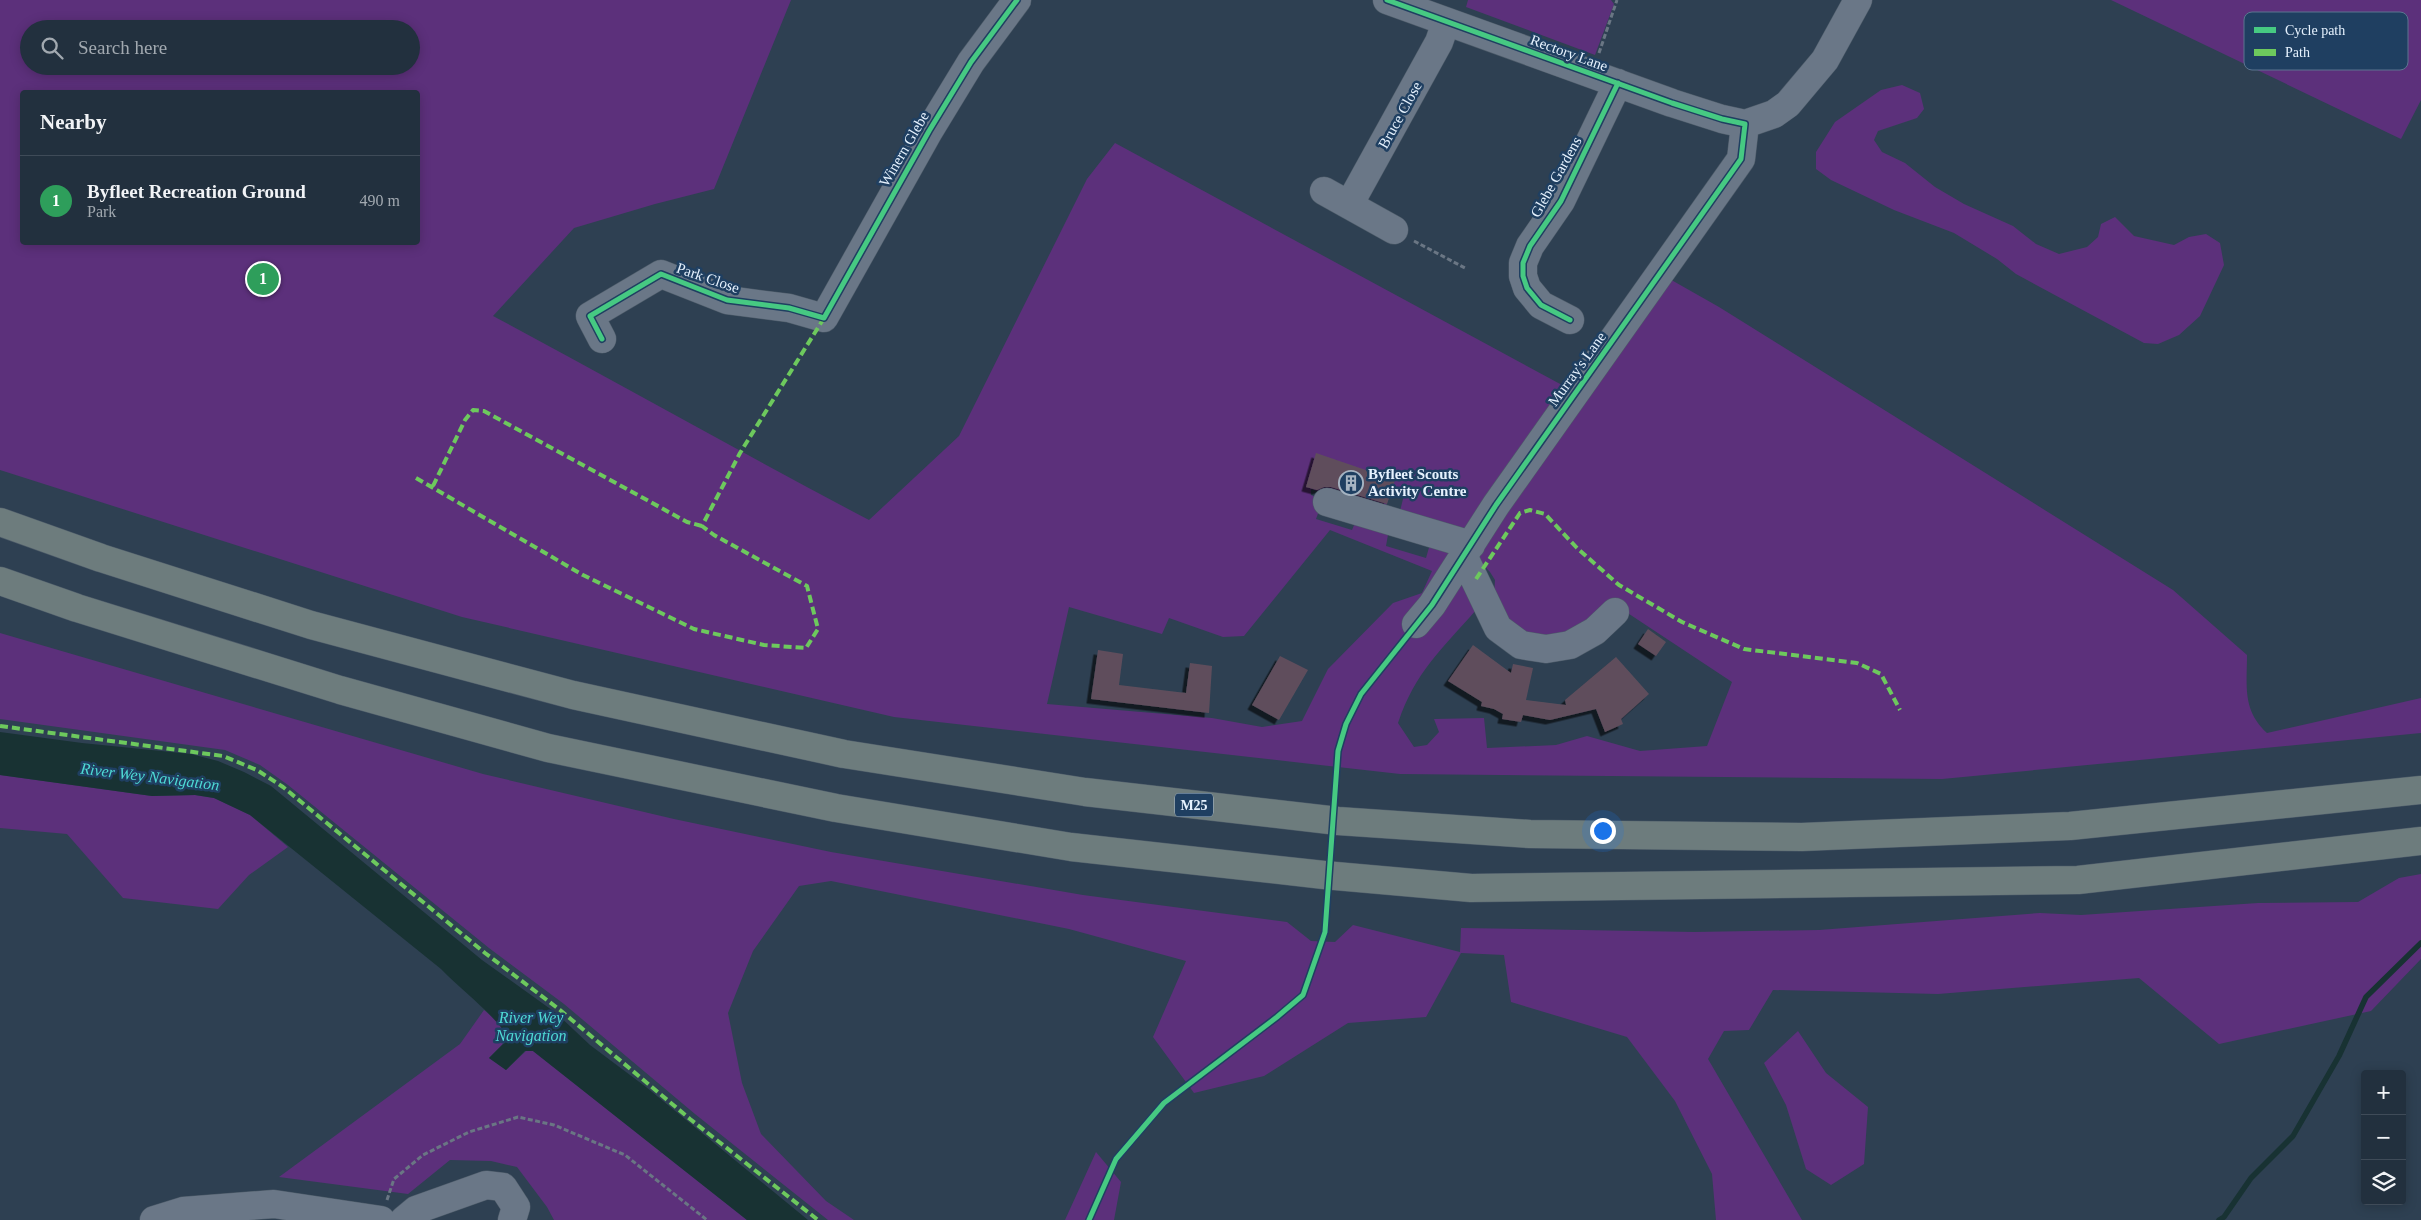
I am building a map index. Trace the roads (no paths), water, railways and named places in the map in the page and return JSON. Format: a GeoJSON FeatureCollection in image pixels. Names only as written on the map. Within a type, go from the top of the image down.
{"type":"FeatureCollection","features":[{"type":"Feature","properties":{"kind":"highway","name":"M25"},"geometry":{"type":"LineString","coordinates":[[0,522],[101,558],[311,625],[574,695],[854,756],[1085,792],[1338,821],[1530,834],[1802,837],[2070,826],[2421,790]]}},
{"type":"Feature","properties":{"kind":"highway"},"geometry":{"type":"LineString","coordinates":[[0,581],[77,608],[340,690],[548,748],[836,808],[1062,846],[1315,874],[1471,888],[2078,880],[2421,841]]}},
{"type":"Feature","properties":{"kind":"street","name":"Winern Glebe"},"geometry":{"type":"LineString","coordinates":[[824,318],[933,123],[971,62],[1017,0]]}},
{"type":"Feature","properties":{"kind":"street","name":"Rectory Lane"},"geometry":{"type":"LineString","coordinates":[[1387,0],[1618,84],[1722,119],[1745,124]]}},
{"type":"Feature","properties":{"kind":"street"},"geometry":{"type":"LineString","coordinates":[[1745,124],[1774,114],[1788,104],[1825,60],[1858,0]]}},
{"type":"Feature","properties":{"kind":"street","name":"Bruce Close"},"geometry":{"type":"LineString","coordinates":[[1349,205],[1435,51],[1446,22]]}},
{"type":"Feature","properties":{"kind":"street","name":"Glebe Gardens"},"geometry":{"type":"LineString","coordinates":[[1570,320],[1541,306],[1527,288],[1523,276],[1523,263],[1530,246],[1561,201],[1618,84]]}},
{"type":"Feature","properties":{"kind":"street","name":"Murray's Lane"},"geometry":{"type":"LineString","coordinates":[[1416,624],[1468,551],[1496,505],[1741,159],[1745,124]]}},
{"type":"Feature","properties":{"kind":"street"},"geometry":{"type":"LineString","coordinates":[[1324,191],[1394,230]]}},
{"type":"Feature","properties":{"kind":"street","name":"Park Close"},"geometry":{"type":"LineString","coordinates":[[592,319],[661,274],[727,300],[789,308],[824,318]]}},
{"type":"Feature","properties":{"kind":"street"},"geometry":{"type":"LineString","coordinates":[[1328,502],[1468,551],[1498,628],[1521,646],[1546,649],[1570,645],[1596,631],[1615,612]]}},
{"type":"Feature","properties":{"kind":"street"},"geometry":{"type":"LineString","coordinates":[[154,1220],[183,1211],[274,1204],[390,1215],[416,1210],[486,1185],[503,1187],[516,1207],[512,1220]]}},
{"type":"Feature","properties":{"kind":"water","name":"River Wey Navigation"},"geometry":{"type":"Polygon","coordinates":[[[0,732],[82,743],[191,754],[218,761],[271,786],[482,960],[556,1013],[590,1045],[646,1087],[808,1220],[747,1220],[533,1051],[525,1051],[506,1070],[489,1058],[509,1038],[485,1010],[441,969],[250,815],[214,798],[195,795],[152,796],[0,775],[0,732]]]}},
{"type":"Feature","properties":{"kind":"waterway"},"geometry":{"type":"LineString","coordinates":[[2219,1220],[2224,1217],[2251,1178],[2293,1136],[2339,1056],[2366,997],[2421,943]]}},
{"type":"Feature","properties":{"kind":"place","name":"Byfleet Recreation Ground"},"geometry":{"type":"Point","coordinates":[263,279]}},
{"type":"Feature","properties":{"kind":"place","name":"Byfleet Scouts Activity Centre"},"geometry":{"type":"Point","coordinates":[1351,483]}}]}
